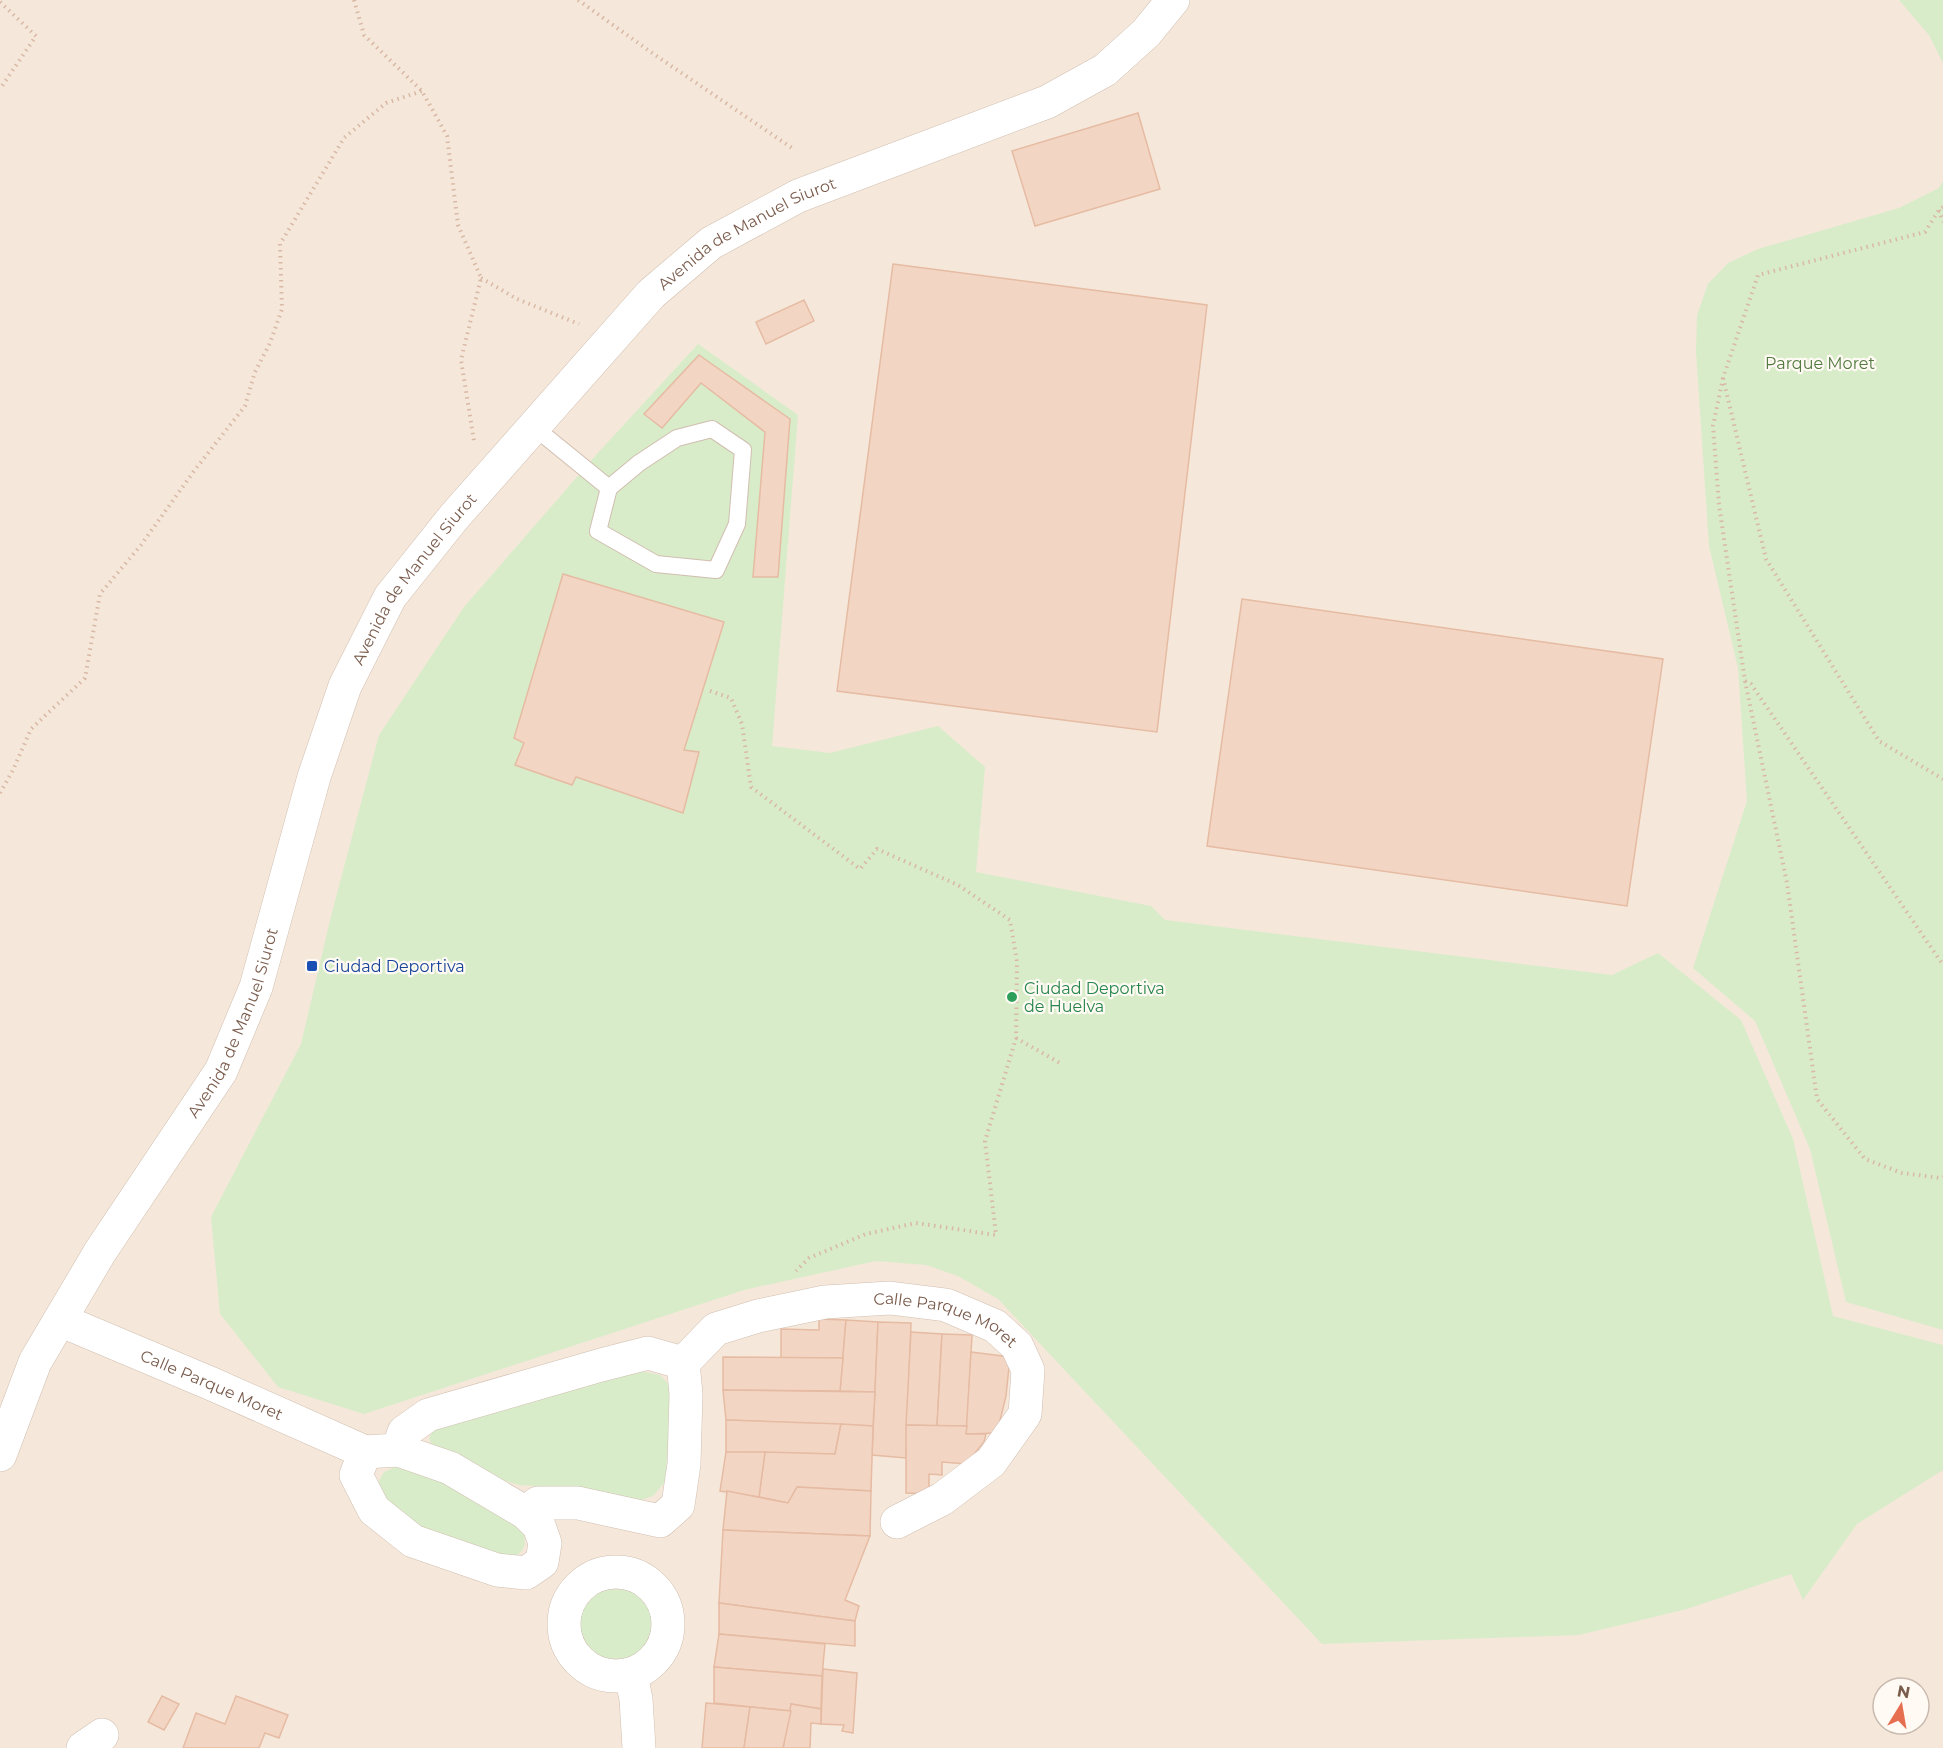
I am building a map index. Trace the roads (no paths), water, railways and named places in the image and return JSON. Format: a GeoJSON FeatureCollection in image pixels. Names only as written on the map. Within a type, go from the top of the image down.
{"type":"FeatureCollection","features":[{"type":"Feature","properties":{"kind":"street","name":"Avenida de Manuel Siurot"},"geometry":{"type":"LineString","coordinates":[[0,1455],[35,1362],[100,1252],[221,1071],[256,987],[314,777],[345,686],[390,597],[454,517],[651,294],[711,243],[798,196],[1047,102],[1105,70],[1146,33],[1173,0]]}},
{"type":"Feature","properties":{"kind":"street","name":"Calle Parque Moret"},"geometry":{"type":"LineString","coordinates":[[683,1363],[716,1329],[767,1314],[825,1302],[890,1298],[946,1305],[995,1326],[1017,1346],[1028,1370],[1025,1414],[991,1462],[942,1499],[897,1522]]}},
{"type":"Feature","properties":{"kind":"street","name":"Calle Parque Moret"},"geometry":{"type":"LineString","coordinates":[[60,1320],[365,1452]]}},
{"type":"Feature","properties":{"kind":"street"},"geometry":{"type":"LineString","coordinates":[[398,1450],[404,1432],[428,1414],[648,1353],[683,1363],[686,1394],[685,1440],[678,1505],[660,1521],[578,1503],[538,1503],[526,1513]]}},
{"type":"Feature","properties":{"kind":"street"},"geometry":{"type":"LineString","coordinates":[[398,1450],[450,1468],[526,1513],[539,1527],[545,1543],[542,1562],[526,1573],[497,1570],[413,1541],[374,1509],[356,1475],[365,1452],[398,1450]]}},
{"type":"Feature","properties":{"kind":"street"},"geometry":{"type":"LineString","coordinates":[[542,1562],[580,1587]]}},
{"type":"Feature","properties":{"kind":"street"},"geometry":{"type":"LineString","coordinates":[[610,1572],[628,1573],[644,1580],[656,1592],[665,1606],[668,1623],[666,1640],[658,1655],[646,1667],[631,1675],[613,1677],[596,1673],[582,1664],[571,1650],[565,1634],[564,1617],[569,1600],[580,1587],[594,1577],[610,1572]]}},
{"type":"Feature","properties":{"kind":"street"},"geometry":{"type":"LineString","coordinates":[[631,1675],[636,1699],[639,1748]]}},
{"type":"Feature","properties":{"kind":"lane"},"geometry":{"type":"LineString","coordinates":[[534,427],[609,488]]}},
{"type":"Feature","properties":{"kind":"lane"},"geometry":{"type":"LineString","coordinates":[[712,429],[743,450],[737,524],[716,570],[656,564],[598,531],[609,488],[639,463],[677,438],[712,429]]}},
{"type":"Feature","properties":{"kind":"place","name":"Ciudad Deportiva"},"geometry":{"type":"Point","coordinates":[312,966]}},
{"type":"Feature","properties":{"kind":"place","name":"Ciudad Deportiva de Huelva"},"geometry":{"type":"Point","coordinates":[1012,997]}},
{"type":"Feature","properties":{"kind":"park label","name":"Parque Moret"},"geometry":{"type":"Point","coordinates":[1820,363]}}]}
